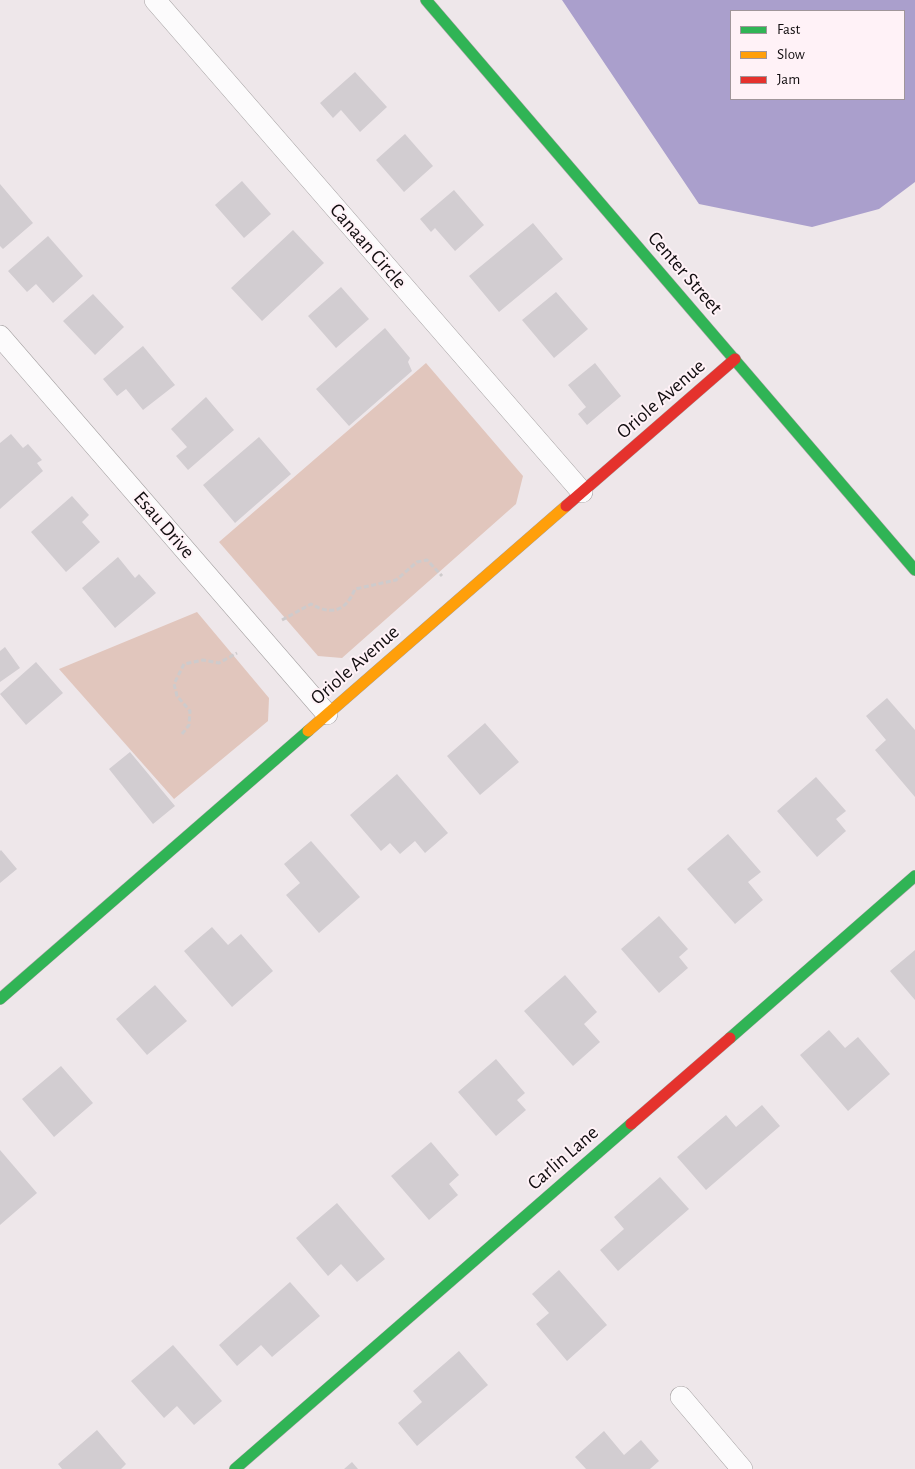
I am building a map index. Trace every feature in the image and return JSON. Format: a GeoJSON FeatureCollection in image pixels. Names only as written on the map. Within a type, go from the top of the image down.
{"type":"FeatureCollection","features":[{"type":"Feature","properties":{"kind":"street","name":"Canaan Circle"},"geometry":{"type":"LineString","coordinates":[[155,0],[582,492]]}},
{"type":"Feature","properties":{"kind":"street","name":"Center Street"},"geometry":{"type":"LineString","coordinates":[[426,0],[915,570]]}},
{"type":"Feature","properties":{"kind":"street","name":"Esau Drive"},"geometry":{"type":"LineString","coordinates":[[0,336],[328,714]]}},
{"type":"Feature","properties":{"kind":"street","name":"Oriole Avenue"},"geometry":{"type":"LineString","coordinates":[[0,999],[735,360]]}},
{"type":"Feature","properties":{"kind":"street","name":"Carlin Lane"},"geometry":{"type":"LineString","coordinates":[[235,1469],[915,876]]}},
{"type":"Feature","properties":{"kind":"street"},"geometry":{"type":"LineString","coordinates":[[681,1397],[742,1469]]}},
{"type":"Feature","properties":{"kind":"path"},"geometry":{"type":"LineString","coordinates":[[282,620],[311,604],[322,611],[338,610],[351,599],[355,589],[396,580],[417,562],[427,560],[442,576]]}},
{"type":"Feature","properties":{"kind":"path"},"geometry":{"type":"LineString","coordinates":[[182,734],[189,725],[190,711],[177,696],[174,684],[184,664],[203,660],[219,663],[237,653]]}},
{"type":"Feature","properties":{"kind":"shaded area"},"geometry":{"type":"Polygon","coordinates":[[[562,0],[915,0],[915,182],[879,209],[812,227],[699,204],[562,0]]]}},
{"type":"Feature","properties":{"kind":"shaded area"},"geometry":{"type":"Polygon","coordinates":[[[426,363],[523,476],[516,504],[342,658],[318,656],[219,542],[426,363]]]}},
{"type":"Feature","properties":{"kind":"shaded area"},"geometry":{"type":"Polygon","coordinates":[[[197,612],[269,698],[268,721],[174,799],[59,669],[197,612]]]}},
{"type":"Feature","properties":{"kind":"building"},"geometry":{"type":"Polygon","coordinates":[[[355,72],[387,107],[360,132],[341,110],[333,118],[320,103],[355,72]]]}},
{"type":"Feature","properties":{"kind":"building"},"geometry":{"type":"Polygon","coordinates":[[[405,134],[433,166],[404,192],[376,160],[405,134]]]}},
{"type":"Feature","properties":{"kind":"building"},"geometry":{"type":"Polygon","coordinates":[[[242,181],[271,214],[244,238],[215,205],[242,181]]]}},
{"type":"Feature","properties":{"kind":"building"},"geometry":{"type":"Polygon","coordinates":[[[0,184],[33,223],[3,249],[0,246],[0,184]]]}},
{"type":"Feature","properties":{"kind":"building"},"geometry":{"type":"Polygon","coordinates":[[[454,190],[484,225],[455,251],[435,228],[431,232],[420,219],[454,190]]]}},
{"type":"Feature","properties":{"kind":"building"},"geometry":{"type":"Polygon","coordinates":[[[533,223],[563,259],[499,312],[469,276],[533,223]]]}},
{"type":"Feature","properties":{"kind":"building"},"geometry":{"type":"Polygon","coordinates":[[[293,230],[324,263],[262,321],[231,288],[293,230]]]}},
{"type":"Feature","properties":{"kind":"building"},"geometry":{"type":"Polygon","coordinates":[[[48,236],[83,276],[53,303],[36,284],[27,292],[8,271],[48,236]]]}},
{"type":"Feature","properties":{"kind":"building"},"geometry":{"type":"Polygon","coordinates":[[[341,287],[369,319],[336,348],[308,316],[341,287]]]}},
{"type":"Feature","properties":{"kind":"building"},"geometry":{"type":"Polygon","coordinates":[[[556,292],[588,329],[554,358],[522,320],[556,292]]]}},
{"type":"Feature","properties":{"kind":"building"},"geometry":{"type":"Polygon","coordinates":[[[93,294],[124,327],[95,355],[63,321],[93,294]]]}},
{"type":"Feature","properties":{"kind":"building"},"geometry":{"type":"Polygon","coordinates":[[[385,328],[410,358],[408,362],[412,371],[349,426],[316,389],[385,328]]]}},
{"type":"Feature","properties":{"kind":"building"},"geometry":{"type":"Polygon","coordinates":[[[143,346],[175,385],[143,410],[126,389],[117,396],[103,379],[143,346]]]}},
{"type":"Feature","properties":{"kind":"building"},"geometry":{"type":"Polygon","coordinates":[[[595,363],[621,396],[587,425],[578,414],[586,407],[568,385],[595,363]]]}},
{"type":"Feature","properties":{"kind":"building"},"geometry":{"type":"Polygon","coordinates":[[[206,397],[234,430],[188,470],[176,456],[187,447],[171,429],[206,397]]]}},
{"type":"Feature","properties":{"kind":"building"},"geometry":{"type":"Polygon","coordinates":[[[11,434],[23,448],[28,444],[42,460],[37,463],[43,471],[0,509],[0,443],[11,434]]]}},
{"type":"Feature","properties":{"kind":"building"},"geometry":{"type":"Polygon","coordinates":[[[259,437],[291,474],[235,523],[203,485],[259,437]]]}},
{"type":"Feature","properties":{"kind":"building"},"geometry":{"type":"Polygon","coordinates":[[[72,496],[89,515],[82,522],[100,542],[66,572],[31,532],[72,496]]]}},
{"type":"Feature","properties":{"kind":"building"},"geometry":{"type":"Polygon","coordinates":[[[118,557],[135,578],[139,574],[156,593],[115,628],[82,588],[118,557]]]}},
{"type":"Feature","properties":{"kind":"building"},"geometry":{"type":"Polygon","coordinates":[[[5,647],[20,668],[0,682],[0,651],[5,647]]]}},
{"type":"Feature","properties":{"kind":"building"},"geometry":{"type":"Polygon","coordinates":[[[36,662],[63,693],[26,725],[0,694],[36,662]]]}},
{"type":"Feature","properties":{"kind":"building"},"geometry":{"type":"Polygon","coordinates":[[[887,698],[915,730],[915,797],[875,750],[886,740],[866,716],[887,698]]]}},
{"type":"Feature","properties":{"kind":"building"},"geometry":{"type":"Polygon","coordinates":[[[485,723],[519,762],[480,795],[447,756],[485,723]]]}},
{"type":"Feature","properties":{"kind":"building"},"geometry":{"type":"Polygon","coordinates":[[[130,752],[175,806],[153,824],[109,769],[130,752]]]}},
{"type":"Feature","properties":{"kind":"building"},"geometry":{"type":"Polygon","coordinates":[[[397,774],[448,833],[425,853],[415,841],[400,854],[390,843],[381,851],[350,815],[397,774]]]}},
{"type":"Feature","properties":{"kind":"building"},"geometry":{"type":"Polygon","coordinates":[[[816,777],[846,811],[836,819],[846,831],[817,857],[777,811],[816,777]]]}},
{"type":"Feature","properties":{"kind":"building"},"geometry":{"type":"Polygon","coordinates":[[[728,834],[761,872],[748,882],[763,900],[735,924],[687,869],[728,834]]]}},
{"type":"Feature","properties":{"kind":"building"},"geometry":{"type":"Polygon","coordinates":[[[311,841],[360,897],[319,933],[286,895],[300,883],[284,864],[311,841]]]}},
{"type":"Feature","properties":{"kind":"building"},"geometry":{"type":"Polygon","coordinates":[[[0,851],[17,869],[0,883],[0,851]]]}},
{"type":"Feature","properties":{"kind":"building"},"geometry":{"type":"Polygon","coordinates":[[[659,916],[688,949],[679,957],[688,968],[659,993],[621,949],[659,916]]]}},
{"type":"Feature","properties":{"kind":"building"},"geometry":{"type":"Polygon","coordinates":[[[212,927],[228,945],[241,934],[273,971],[232,1007],[184,951],[212,927]]]}},
{"type":"Feature","properties":{"kind":"building"},"geometry":{"type":"Polygon","coordinates":[[[915,950],[915,1000],[890,971],[915,950]]]}},
{"type":"Feature","properties":{"kind":"building"},"geometry":{"type":"Polygon","coordinates":[[[565,975],[597,1012],[584,1024],[600,1042],[573,1066],[524,1011],[565,975]]]}},
{"type":"Feature","properties":{"kind":"building"},"geometry":{"type":"Polygon","coordinates":[[[155,985],[187,1021],[147,1055],[116,1019],[155,985]]]}},
{"type":"Feature","properties":{"kind":"building"},"geometry":{"type":"Polygon","coordinates":[[[829,1030],[845,1048],[858,1037],[890,1074],[848,1111],[800,1055],[829,1030]]]}},
{"type":"Feature","properties":{"kind":"building"},"geometry":{"type":"Polygon","coordinates":[[[496,1059],[525,1093],[517,1100],[526,1110],[496,1136],[458,1092],[496,1059]]]}},
{"type":"Feature","properties":{"kind":"building"},"geometry":{"type":"Polygon","coordinates":[[[61,1066],[93,1103],[54,1137],[22,1099],[61,1066]]]}},
{"type":"Feature","properties":{"kind":"building"},"geometry":{"type":"Polygon","coordinates":[[[762,1105],[780,1126],[706,1190],[677,1157],[726,1115],[736,1127],[762,1105]]]}},
{"type":"Feature","properties":{"kind":"building"},"geometry":{"type":"Polygon","coordinates":[[[431,1142],[459,1175],[449,1184],[458,1195],[429,1220],[391,1176],[431,1142]]]}},
{"type":"Feature","properties":{"kind":"building"},"geometry":{"type":"Polygon","coordinates":[[[0,1150],[37,1193],[0,1225],[0,1150]]]}},
{"type":"Feature","properties":{"kind":"building"},"geometry":{"type":"Polygon","coordinates":[[[660,1177],[689,1209],[618,1271],[600,1250],[624,1229],[614,1217],[660,1177]]]}},
{"type":"Feature","properties":{"kind":"building"},"geometry":{"type":"Polygon","coordinates":[[[337,1203],[385,1259],[357,1282],[341,1264],[328,1276],[296,1238],[337,1203]]]}},
{"type":"Feature","properties":{"kind":"building"},"geometry":{"type":"Polygon","coordinates":[[[559,1270],[607,1325],[567,1361],[536,1324],[549,1313],[532,1294],[559,1270]]]}},
{"type":"Feature","properties":{"kind":"building"},"geometry":{"type":"Polygon","coordinates":[[[290,1282],[320,1316],[272,1357],[261,1345],[237,1366],[219,1345],[290,1282]]]}},
{"type":"Feature","properties":{"kind":"building"},"geometry":{"type":"Polygon","coordinates":[[[173,1345],[222,1401],[194,1425],[177,1406],[164,1418],[131,1381],[173,1345]]]}},
{"type":"Feature","properties":{"kind":"building"},"geometry":{"type":"Polygon","coordinates":[[[459,1351],[488,1385],[417,1446],[398,1423],[422,1402],[413,1391],[459,1351]]]}},
{"type":"Feature","properties":{"kind":"building"},"geometry":{"type":"Polygon","coordinates":[[[97,1430],[126,1464],[121,1469],[62,1469],[58,1464],[97,1430]]]}},
{"type":"Feature","properties":{"kind":"building"},"geometry":{"type":"Polygon","coordinates":[[[604,1431],[624,1455],[641,1440],[659,1461],[650,1469],[586,1469],[575,1457],[604,1431]]]}},
{"type":"Feature","properties":{"kind":"building"},"geometry":{"type":"Polygon","coordinates":[[[352,1462],[358,1469],[344,1469],[352,1462]]]}},
{"type":"Feature","properties":{"kind":"traffic: fast"},"geometry":{"type":"LineString","coordinates":[[426,0],[915,570]]}},
{"type":"Feature","properties":{"kind":"traffic: fast"},"geometry":{"type":"LineString","coordinates":[[0,999],[308,731]]}},
{"type":"Feature","properties":{"kind":"traffic: fast"},"geometry":{"type":"LineString","coordinates":[[730,1038],[915,876]]}},
{"type":"Feature","properties":{"kind":"traffic: fast"},"geometry":{"type":"LineString","coordinates":[[235,1469],[631,1124]]}},
{"type":"Feature","properties":{"kind":"traffic: slow"},"geometry":{"type":"LineString","coordinates":[[308,731],[566,506]]}},
{"type":"Feature","properties":{"kind":"traffic: jam"},"geometry":{"type":"LineString","coordinates":[[566,506],[735,359]]}},
{"type":"Feature","properties":{"kind":"traffic: jam"},"geometry":{"type":"LineString","coordinates":[[631,1124],[730,1038]]}}]}
